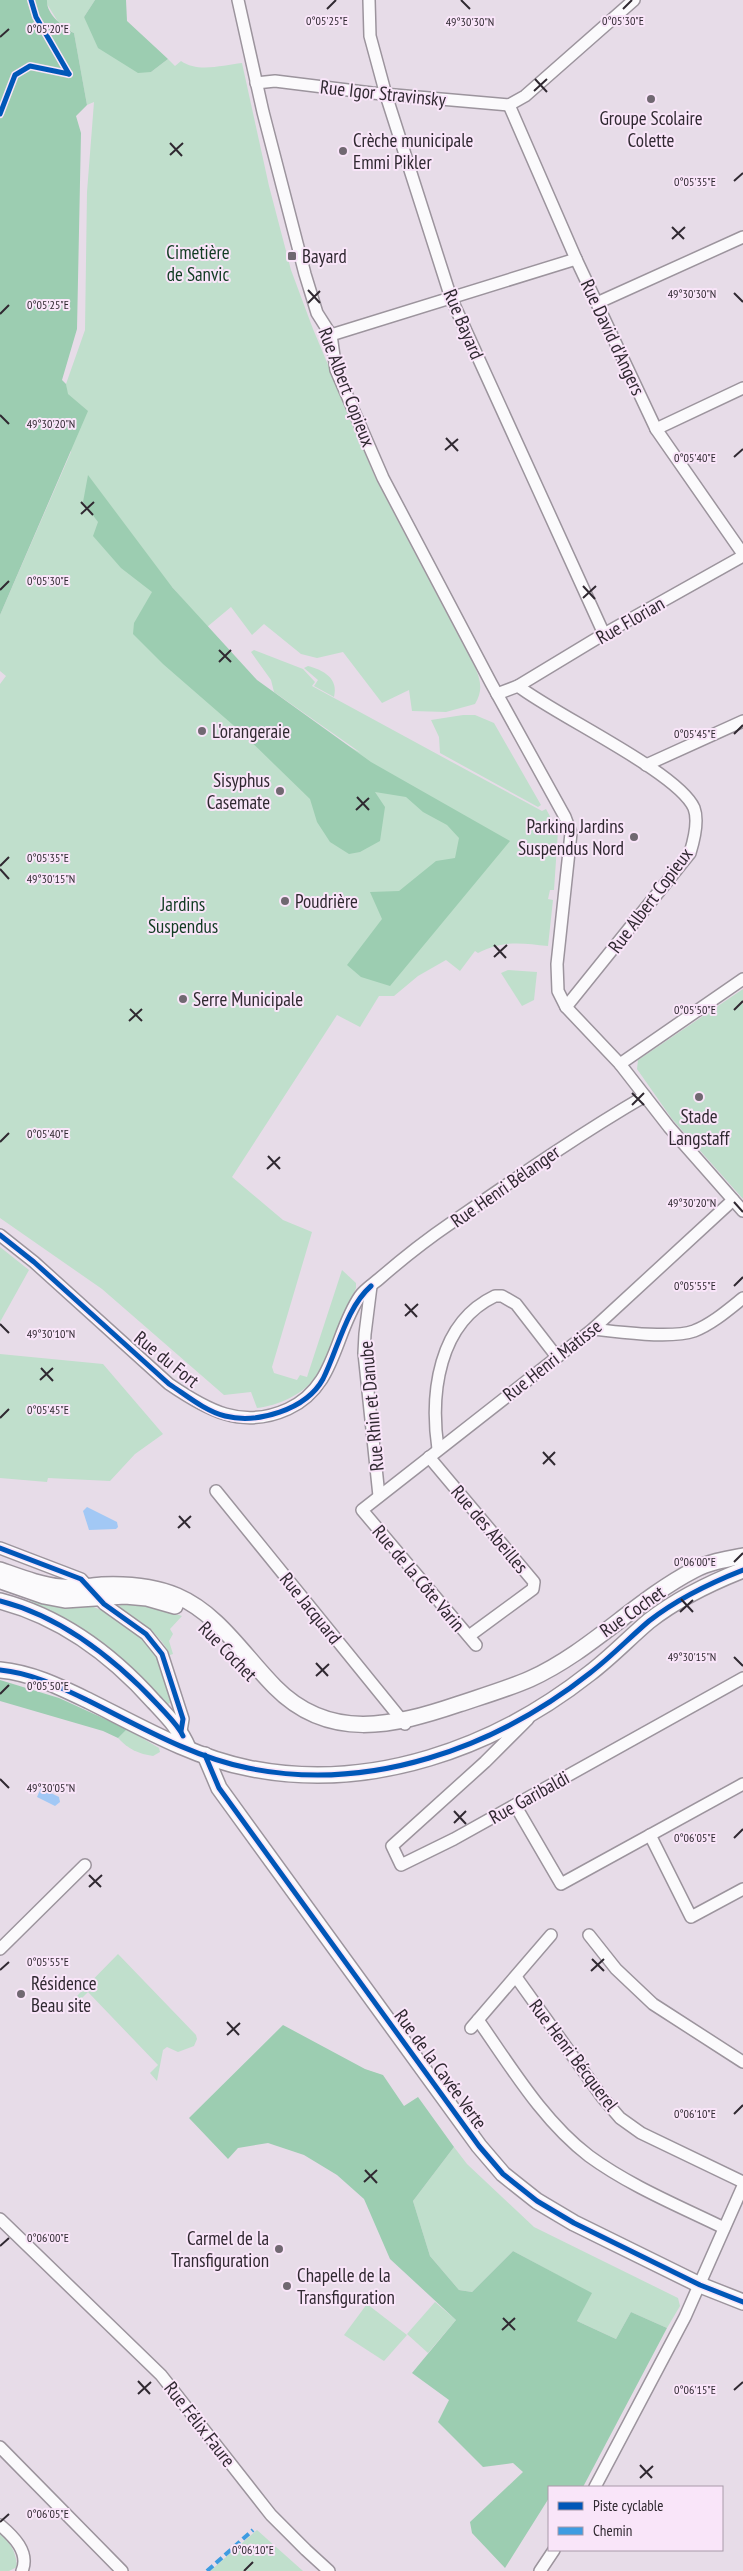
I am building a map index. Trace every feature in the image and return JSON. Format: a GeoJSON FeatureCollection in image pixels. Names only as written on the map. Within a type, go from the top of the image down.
{"type":"FeatureCollection","features":[{"type":"Feature","properties":{"kind":"street","name":"Rue Albert Copieux"},"geometry":{"type":"LineString","coordinates":[[238,0],[256,83],[305,274],[317,313],[331,336],[336,370],[383,478],[497,694],[565,817],[570,833],[556,980],[558,991],[566,1007],[620,1064],[743,1211]]}},
{"type":"Feature","properties":{"kind":"street","name":"Rue Bayard"},"geometry":{"type":"LineString","coordinates":[[370,0],[370,36],[386,94],[451,298],[604,634]]}},
{"type":"Feature","properties":{"kind":"street"},"geometry":{"type":"LineString","coordinates":[[509,105],[525,96],[634,0]]}},
{"type":"Feature","properties":{"kind":"street","name":"Rue Igor Stravinsky"},"geometry":{"type":"LineString","coordinates":[[256,83],[275,81],[386,94],[509,105]]}},
{"type":"Feature","properties":{"kind":"street","name":"Rue David d'Angers"},"geometry":{"type":"LineString","coordinates":[[509,105],[576,259],[656,429],[743,555]]}},
{"type":"Feature","properties":{"kind":"street"},"geometry":{"type":"LineString","coordinates":[[597,303],[743,237]]}},
{"type":"Feature","properties":{"kind":"street"},"geometry":{"type":"LineString","coordinates":[[331,336],[576,259]]}},
{"type":"Feature","properties":{"kind":"street"},"geometry":{"type":"LineString","coordinates":[[656,429],[743,388]]}},
{"type":"Feature","properties":{"kind":"street","name":"Rue Florian"},"geometry":{"type":"LineString","coordinates":[[518,686],[604,634],[743,555]]}},
{"type":"Feature","properties":{"kind":"street","name":"Rue Albert Copieux"},"geometry":{"type":"LineString","coordinates":[[518,686],[536,700],[646,765],[678,787],[694,808],[696,834],[690,853],[566,1007]]}},
{"type":"Feature","properties":{"kind":"street"},"geometry":{"type":"LineString","coordinates":[[497,694],[518,686]]}},
{"type":"Feature","properties":{"kind":"street"},"geometry":{"type":"LineString","coordinates":[[646,765],[743,721]]}},
{"type":"Feature","properties":{"kind":"street"},"geometry":{"type":"LineString","coordinates":[[620,1064],[743,979]]}},
{"type":"Feature","properties":{"kind":"street","name":"Rue Henri Bélanger"},"geometry":{"type":"LineString","coordinates":[[371,1286],[421,1243],[580,1134],[645,1096]]}},
{"type":"Feature","properties":{"kind":"street","name":"Rue Henri Matisse"},"geometry":{"type":"LineString","coordinates":[[362,1510],[593,1328],[733,1200]]}},
{"type":"Feature","properties":{"kind":"street","name":"Rue du Fort"},"geometry":{"type":"LineString","coordinates":[[0,1235],[34,1262],[169,1384],[224,1416],[248,1418],[270,1415],[288,1409],[304,1399],[322,1382],[360,1295],[371,1286]]}},
{"type":"Feature","properties":{"kind":"street","name":"Rue Rhin et Danube"},"geometry":{"type":"LineString","coordinates":[[371,1286],[364,1354],[379,1496]]}},
{"type":"Feature","properties":{"kind":"street"},"geometry":{"type":"LineString","coordinates":[[433,1453],[440,1364],[448,1344],[458,1328],[474,1310],[495,1296],[509,1298],[516,1304],[557,1357]]}},
{"type":"Feature","properties":{"kind":"street"},"geometry":{"type":"LineString","coordinates":[[593,1328],[612,1332],[681,1334],[695,1330],[739,1301]]}},
{"type":"Feature","properties":{"kind":"street","name":"Rue des Abeilles"},"geometry":{"type":"LineString","coordinates":[[433,1453],[534,1582],[533,1589],[473,1640]]}},
{"type":"Feature","properties":{"kind":"street","name":"Rue Jacquard"},"geometry":{"type":"LineString","coordinates":[[216,1491],[407,1721]]}},
{"type":"Feature","properties":{"kind":"street","name":"Rue de la Côte Varin"},"geometry":{"type":"LineString","coordinates":[[362,1510],[473,1640]]}},
{"type":"Feature","properties":{"kind":"street"},"geometry":{"type":"LineString","coordinates":[[0,1548],[81,1578],[93,1592],[146,1634],[162,1654],[183,1719],[181,1731]]}},
{"type":"Feature","properties":{"kind":"street","name":"Rue Cochet"},"geometry":{"type":"LineString","coordinates":[[0,1570],[61,1588],[147,1598],[190,1608],[200,1621],[275,1699],[297,1716],[321,1726],[361,1734],[381,1733],[407,1721],[512,1687],[533,1678],[557,1664],[652,1596],[696,1569],[743,1556]]}},
{"type":"Feature","properties":{"kind":"street"},"geometry":{"type":"LineString","coordinates":[[0,1670],[17,1672],[50,1682],[205,1755],[247,1768],[311,1777],[334,1776],[403,1766],[488,1738],[537,1710],[591,1673],[650,1620],[707,1584],[743,1570]]}},
{"type":"Feature","properties":{"kind":"street","name":"Rue Cochet"},"geometry":{"type":"LineString","coordinates":[[0,1581],[44,1596],[64,1600],[93,1592]]}},
{"type":"Feature","properties":{"kind":"street"},"geometry":{"type":"LineString","coordinates":[[0,1601],[18,1605],[61,1625],[99,1649],[134,1680],[181,1731],[188,1748]]}},
{"type":"Feature","properties":{"kind":"street","name":"Rue Garibaldi"},"geometry":{"type":"LineString","coordinates":[[537,1710],[485,1762],[392,1846],[401,1865],[454,1839],[743,1678]]}},
{"type":"Feature","properties":{"kind":"street","name":"Rue de la Cavée Verte"},"geometry":{"type":"LineString","coordinates":[[205,1755],[210,1772],[224,1796],[479,2146],[503,2174],[537,2201],[574,2224],[700,2285],[743,2302]]}},
{"type":"Feature","properties":{"kind":"street"},"geometry":{"type":"LineString","coordinates":[[515,1805],[561,1884],[743,1784]]}},
{"type":"Feature","properties":{"kind":"street"},"geometry":{"type":"LineString","coordinates":[[650,1835],[691,1917],[743,1889]]}},
{"type":"Feature","properties":{"kind":"street"},"geometry":{"type":"LineString","coordinates":[[0,1949],[85,1864]]}},
{"type":"Feature","properties":{"kind":"street"},"geometry":{"type":"LineString","coordinates":[[589,1934],[616,1970],[653,2004],[743,2062]]}},
{"type":"Feature","properties":{"kind":"street","name":"Rue Henri Bécquerel"},"geometry":{"type":"LineString","coordinates":[[551,1935],[474,2024],[554,2122],[588,2155],[622,2178],[724,2228]]}},
{"type":"Feature","properties":{"kind":"street","name":"Rue Henri Bécquerel"},"geometry":{"type":"LineString","coordinates":[[516,1977],[602,2097],[620,2118],[641,2133],[743,2184]]}},
{"type":"Feature","properties":{"kind":"street"},"geometry":{"type":"LineString","coordinates":[[596,2486],[685,2317],[743,2184]]}},
{"type":"Feature","properties":{"kind":"street","name":"Rue Félix Faure"},"geometry":{"type":"LineString","coordinates":[[0,2219],[161,2375],[271,2515],[329,2571]]}},
{"type":"Feature","properties":{"kind":"street"},"geometry":{"type":"LineString","coordinates":[[0,2447],[122,2571]]}},
{"type":"Feature","properties":{"kind":"street"},"geometry":{"type":"LineString","coordinates":[[0,2525],[17,2541],[22,2551],[25,2562],[22,2571]]}},
{"type":"Feature","properties":{"kind":"street"},"geometry":{"type":"LineString","coordinates":[[540,2571],[553,2551]]}},
{"type":"Feature","properties":{"kind":"green space"},"geometry":{"type":"Polygon","coordinates":[[[0,0],[47,0],[47,5],[52,15],[60,24],[74,33],[87,105],[76,116],[81,133],[77,329],[62,380],[66,384],[68,394],[88,411],[0,615],[0,0]]]}},
{"type":"Feature","properties":{"kind":"green space"},"geometry":{"type":"Polygon","coordinates":[[[47,0],[95,0],[84,17],[151,72],[168,59],[175,66],[181,61],[195,67],[242,63],[269,186],[291,270],[313,329],[375,477],[475,667],[480,681],[480,690],[475,704],[446,712],[412,711],[409,690],[382,703],[343,652],[317,658],[301,654],[264,624],[252,635],[231,607],[207,627],[172,587],[145,635],[361,753],[274,692],[271,680],[251,652],[254,650],[303,669],[315,682],[312,686],[542,811],[546,809],[558,831],[554,890],[550,890],[548,899],[553,900],[548,946],[504,944],[478,953],[475,951],[460,971],[446,960],[418,976],[394,996],[379,996],[360,1027],[337,1015],[232,1177],[283,1220],[312,1232],[272,1367],[274,1373],[297,1380],[300,1375],[307,1377],[342,1270],[356,1283],[356,1288],[332,1344],[316,1376],[298,1394],[282,1402],[265,1407],[257,1408],[251,1392],[224,1395],[102,1289],[0,1218],[0,684],[6,676],[0,671],[0,615],[71,452],[66,384],[85,330],[87,192],[94,102],[87,105],[74,33],[60,25],[47,4],[47,0]]]}},
{"type":"Feature","properties":{"kind":"green space"},"geometry":{"type":"Polygon","coordinates":[[[95,0],[126,0],[127,21],[168,59],[151,72],[138,73],[98,48],[84,17],[95,0]]]}},
{"type":"Feature","properties":{"kind":"green space"},"geometry":{"type":"Polygon","coordinates":[[[88,475],[172,587],[257,680],[371,762],[510,841],[390,986],[361,977],[347,965],[382,919],[370,892],[399,891],[436,861],[455,858],[459,838],[447,825],[423,812],[406,797],[375,792],[385,807],[380,841],[360,852],[349,854],[330,842],[317,822],[310,799],[240,731],[163,664],[133,634],[134,623],[152,592],[121,568],[93,536],[98,522],[83,502],[88,475]]]}},
{"type":"Feature","properties":{"kind":"green space"},"geometry":{"type":"Polygon","coordinates":[[[308,666],[319,670],[332,680],[335,690],[334,697],[314,686],[318,680],[304,668],[308,666]]]}},
{"type":"Feature","properties":{"kind":"green space"},"geometry":{"type":"Polygon","coordinates":[[[475,715],[494,723],[541,805],[538,807],[440,753],[439,737],[431,720],[475,715]]]}},
{"type":"Feature","properties":{"kind":"green space"},"geometry":{"type":"Polygon","coordinates":[[[508,970],[537,972],[534,1000],[522,1006],[501,973],[508,970]]]}},
{"type":"Feature","properties":{"kind":"green space","name":"Stade Langstaff"},"geometry":{"type":"Polygon","coordinates":[[[743,989],[743,1199],[672,1119],[637,1069],[638,1060],[743,989]]]}},
{"type":"Feature","properties":{"kind":"green space"},"geometry":{"type":"Polygon","coordinates":[[[0,1247],[29,1270],[0,1322],[0,1247]]]}},
{"type":"Feature","properties":{"kind":"green space"},"geometry":{"type":"Polygon","coordinates":[[[0,1354],[103,1364],[163,1434],[135,1454],[110,1481],[48,1478],[47,1482],[0,1478],[0,1354]]]}},
{"type":"Feature","properties":{"kind":"green space"},"geometry":{"type":"Polygon","coordinates":[[[27,1597],[85,1604],[104,1612],[125,1625],[144,1641],[157,1658],[172,1701],[167,1705],[135,1671],[103,1644],[68,1621],[26,1599],[27,1597]]]}},
{"type":"Feature","properties":{"kind":"green space"},"geometry":{"type":"Polygon","coordinates":[[[121,1603],[146,1604],[182,1616],[170,1629],[173,1634],[169,1641],[173,1654],[170,1655],[166,1647],[148,1628],[119,1607],[121,1603]]]}},
{"type":"Feature","properties":{"kind":"green space"},"geometry":{"type":"Polygon","coordinates":[[[0,1680],[59,1698],[127,1729],[118,1738],[103,1731],[0,1701],[0,1680]]]}},
{"type":"Feature","properties":{"kind":"green space"},"geometry":{"type":"Polygon","coordinates":[[[127,1729],[159,1748],[160,1752],[153,1756],[130,1748],[118,1738],[127,1729]]]}},
{"type":"Feature","properties":{"kind":"green space"},"geometry":{"type":"Polygon","coordinates":[[[118,1954],[196,2035],[197,2039],[194,2046],[178,2052],[167,2047],[163,2050],[157,2081],[150,2073],[158,2065],[88,1992],[80,2000],[77,1996],[118,1954]]]}},
{"type":"Feature","properties":{"kind":"green space"},"geometry":{"type":"Polygon","coordinates":[[[283,2025],[365,2069],[383,2075],[404,2106],[418,2097],[454,2147],[413,2201],[430,2256],[459,2290],[472,2292],[513,2251],[592,2293],[577,2321],[616,2339],[631,2312],[667,2328],[584,2486],[548,2486],[548,2500],[505,2568],[472,2533],[470,2522],[523,2472],[513,2463],[483,2467],[438,2422],[449,2400],[412,2373],[456,2320],[390,2259],[364,2199],[337,2175],[304,2155],[268,2143],[238,2148],[228,2159],[189,2118],[283,2025]]]}},
{"type":"Feature","properties":{"kind":"green space"},"geometry":{"type":"Polygon","coordinates":[[[454,2147],[467,2164],[534,2227],[678,2298],[680,2306],[667,2328],[631,2312],[616,2339],[577,2321],[591,2293],[513,2251],[472,2292],[459,2290],[430,2256],[413,2201],[454,2147]]]}},
{"type":"Feature","properties":{"kind":"green space"},"geometry":{"type":"Polygon","coordinates":[[[435,2302],[456,2320],[428,2353],[407,2334],[435,2302]]]}},
{"type":"Feature","properties":{"kind":"green space"},"geometry":{"type":"Polygon","coordinates":[[[367,2304],[407,2335],[384,2361],[344,2335],[367,2304]]]}},
{"type":"Feature","properties":{"kind":"green space"},"geometry":{"type":"Polygon","coordinates":[[[257,2530],[303,2571],[210,2571],[257,2530]]]}},
{"type":"Feature","properties":{"kind":"green space"},"geometry":{"type":"Polygon","coordinates":[[[0,2532],[10,2544],[15,2556],[17,2567],[9,2571],[0,2571],[0,2532]]]}},
{"type":"Feature","properties":{"kind":"water"},"geometry":{"type":"Polygon","coordinates":[[[87,1507],[117,1522],[118,1527],[116,1529],[89,1530],[83,1511],[87,1507]]]}},
{"type":"Feature","properties":{"kind":"water"},"geometry":{"type":"Polygon","coordinates":[[[41,1788],[59,1797],[60,1802],[55,1806],[37,1797],[41,1788]]]}},
{"type":"Feature","properties":{"kind":"marked path"},"geometry":{"type":"LineString","coordinates":[[207,2571],[253,2530]]}},
{"type":"Feature","properties":{"kind":"cycle path"},"geometry":{"type":"LineString","coordinates":[[31,0],[36,17],[69,74]]}},
{"type":"Feature","properties":{"kind":"cycle path"},"geometry":{"type":"LineString","coordinates":[[0,114],[15,75],[30,66],[69,74]]}},
{"type":"Feature","properties":{"kind":"cycle path"},"geometry":{"type":"LineString","coordinates":[[0,1235],[34,1262],[169,1384],[218,1414],[238,1418],[266,1416],[280,1412],[305,1399],[315,1390],[323,1379],[349,1317],[362,1295],[371,1286]]}},
{"type":"Feature","properties":{"kind":"cycle path"},"geometry":{"type":"LineString","coordinates":[[0,1548],[81,1579],[104,1604],[146,1634],[162,1654],[183,1719],[181,1731]]}},
{"type":"Feature","properties":{"kind":"cycle path"},"geometry":{"type":"LineString","coordinates":[[0,1670],[35,1677],[57,1686],[166,1740],[227,1763],[248,1768],[294,1774],[340,1774],[385,1769],[429,1758],[472,1743],[514,1723],[553,1700],[590,1673],[649,1621],[671,1606],[706,1586],[743,1570]]}},
{"type":"Feature","properties":{"kind":"cycle path"},"geometry":{"type":"LineString","coordinates":[[0,1601],[23,1608],[45,1618],[87,1642],[106,1656],[172,1720],[183,1736]]}},
{"type":"Feature","properties":{"kind":"cycle path"},"geometry":{"type":"LineString","coordinates":[[205,1755],[219,1788],[479,2146],[503,2174],[537,2201],[574,2223],[700,2285],[743,2302]]}},
{"type":"Feature","properties":{"kind":"place","name":"Groupe Scolaire Colette"},"geometry":{"type":"Point","coordinates":[651,99]}},
{"type":"Feature","properties":{"kind":"place","name":"Crèche municipale Emmi Pikler"},"geometry":{"type":"Point","coordinates":[343,151]}},
{"type":"Feature","properties":{"kind":"place","name":"Bayard"},"geometry":{"type":"Point","coordinates":[292,256]}},
{"type":"Feature","properties":{"kind":"place","name":"L'orangeraie"},"geometry":{"type":"Point","coordinates":[202,731]}},
{"type":"Feature","properties":{"kind":"place","name":"Sisyphus Casemate"},"geometry":{"type":"Point","coordinates":[280,791]}},
{"type":"Feature","properties":{"kind":"place","name":"Parking Jardins Suspendus Nord"},"geometry":{"type":"Point","coordinates":[634,837]}},
{"type":"Feature","properties":{"kind":"place","name":"Poudrière"},"geometry":{"type":"Point","coordinates":[285,901]}},
{"type":"Feature","properties":{"kind":"place","name":"Serre Municipale"},"geometry":{"type":"Point","coordinates":[183,999]}},
{"type":"Feature","properties":{"kind":"place","name":"Stade Langstaff"},"geometry":{"type":"Point","coordinates":[699,1097]}},
{"type":"Feature","properties":{"kind":"place","name":"Résidence Beau site"},"geometry":{"type":"Point","coordinates":[21,1994]}},
{"type":"Feature","properties":{"kind":"place","name":"Carmel de la Transfiguration"},"geometry":{"type":"Point","coordinates":[279,2249]}},
{"type":"Feature","properties":{"kind":"place","name":"Chapelle de la Transfiguration"},"geometry":{"type":"Point","coordinates":[287,2286]}},
{"type":"Feature","properties":{"kind":"park label","name":"Cimetière de Sanvic"},"geometry":{"type":"Point","coordinates":[198,263]}},
{"type":"Feature","properties":{"kind":"park label","name":"Jardins Suspendus"},"geometry":{"type":"Point","coordinates":[183,915]}}]}
